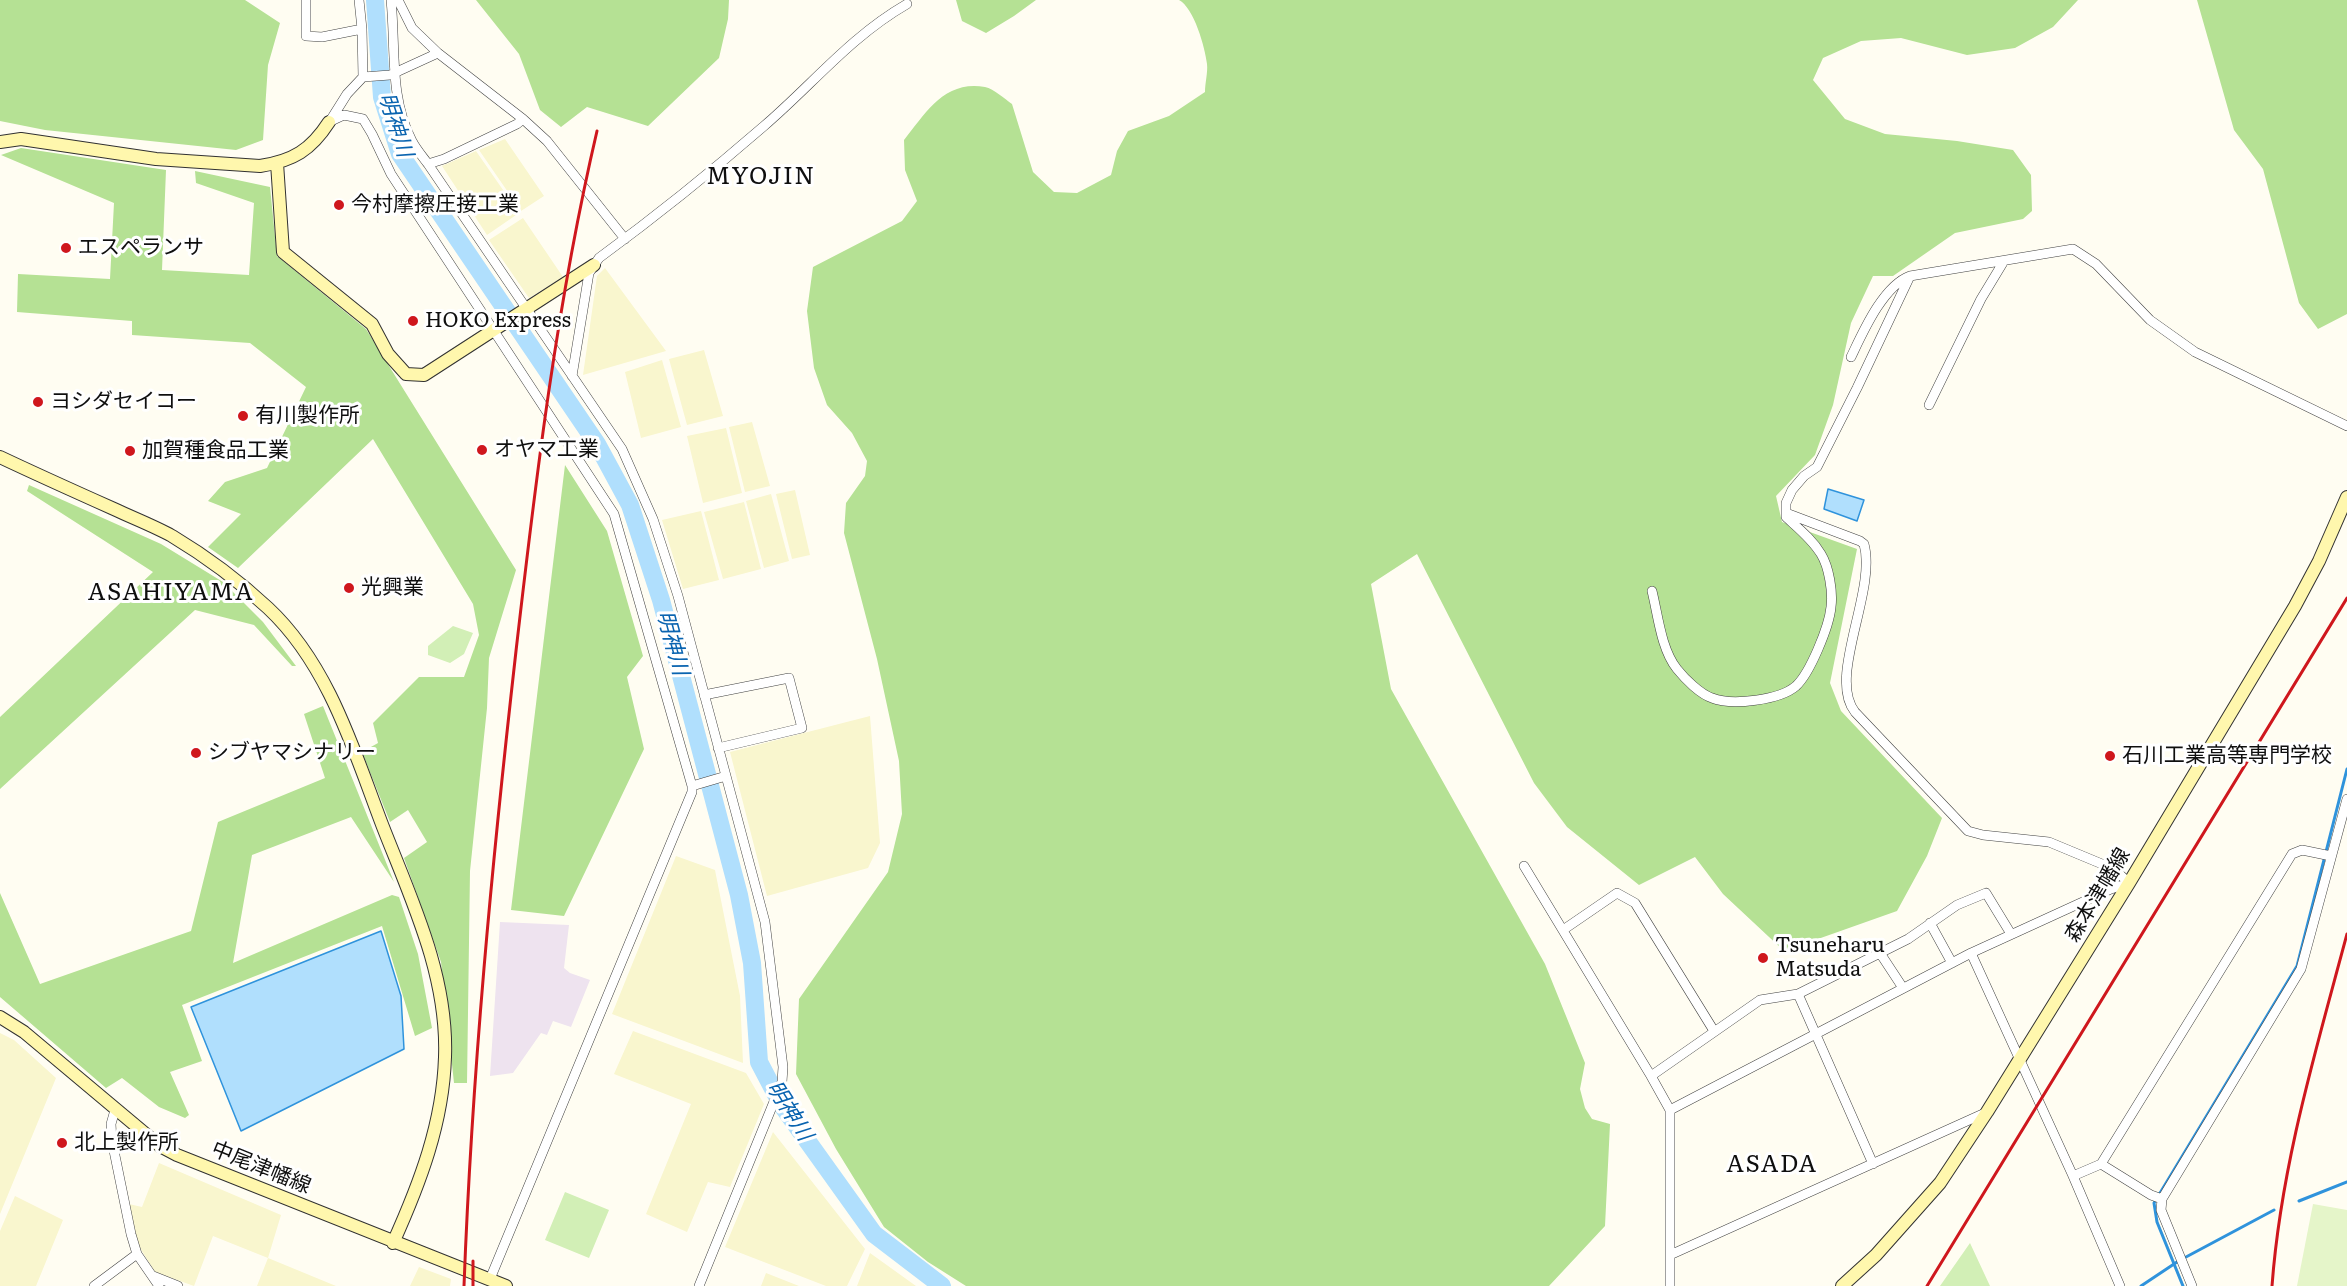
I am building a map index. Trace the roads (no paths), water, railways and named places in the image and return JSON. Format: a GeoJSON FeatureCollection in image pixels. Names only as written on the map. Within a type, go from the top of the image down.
{"type":"FeatureCollection","features":[{"type":"Feature","properties":{"kind":"street"},"geometry":{"type":"LineString","coordinates":[[306,0],[306,36],[322,37],[362,29]]}},
{"type":"Feature","properties":{"kind":"street"},"geometry":{"type":"LineString","coordinates":[[359,0],[363,77]]}},
{"type":"Feature","properties":{"kind":"street"},"geometry":{"type":"LineString","coordinates":[[391,0],[392,74],[401,115],[412,143],[525,311],[622,449],[653,519],[678,596],[718,748],[723,776],[765,922],[783,1067],[782,1082],[699,1286]]}},
{"type":"Feature","properties":{"kind":"street"},"geometry":{"type":"LineString","coordinates":[[398,0],[412,28],[438,53],[523,119],[547,141],[625,239]]}},
{"type":"Feature","properties":{"kind":"street"},"geometry":{"type":"LineString","coordinates":[[572,376],[589,273],[599,258],[765,126],[847,47],[880,19],[907,4]]}},
{"type":"Feature","properties":{"kind":"street"},"geometry":{"type":"LineString","coordinates":[[0,141],[21,139],[156,159],[249,167],[277,164],[303,152],[318,139],[347,94],[363,77],[392,74],[438,53]]}},
{"type":"Feature","properties":{"kind":"street"},"geometry":{"type":"LineString","coordinates":[[329,122],[344,115],[363,119],[391,174],[499,328],[614,514],[692,786],[692,792],[640,920],[490,1279]]}},
{"type":"Feature","properties":{"kind":"street"},"geometry":{"type":"LineString","coordinates":[[428,164],[455,154],[523,119]]}},
{"type":"Feature","properties":{"kind":"street"},"geometry":{"type":"LineString","coordinates":[[277,164],[283,252],[372,324],[388,354],[406,374],[424,375],[594,265]]}},
{"type":"Feature","properties":{"kind":"street"},"geometry":{"type":"LineString","coordinates":[[1851,357],[1873,315],[1898,280],[1997,260],[2004,261],[2073,249],[2097,264],[2150,320],[2195,352],[2347,426]]}},
{"type":"Feature","properties":{"kind":"street"},"geometry":{"type":"LineString","coordinates":[[1929,405],[1981,299],[2004,261]]}},
{"type":"Feature","properties":{"kind":"street"},"geometry":{"type":"LineString","coordinates":[[1652,591],[1668,653],[1677,669],[1710,698],[1725,702],[1772,697],[1794,688],[1807,675],[1831,607],[1829,583],[1821,555],[1809,538],[1786,517],[1786,503],[1792,490],[1804,476],[1817,467],[1910,276]]}},
{"type":"Feature","properties":{"kind":"street"},"geometry":{"type":"LineString","coordinates":[[0,457],[170,535],[213,562],[270,610],[301,646],[327,689],[348,735],[426,939],[439,986],[445,1055],[443,1089],[427,1160],[417,1190],[393,1243]]}},
{"type":"Feature","properties":{"kind":"street","name":"森本津幡線"},"geometry":{"type":"LineString","coordinates":[[1842,1286],[1876,1255],[1941,1183],[1987,1112],[2129,883],[2295,606],[2319,561],[2347,497]]}},
{"type":"Feature","properties":{"kind":"street"},"geometry":{"type":"LineString","coordinates":[[1670,1110],[1971,953],[2111,889],[2129,883],[2114,869],[2049,842],[1983,835],[1968,831],[1855,712],[1848,700],[1846,672],[1848,654],[1856,633],[1863,594],[1866,564],[1864,544],[1860,540],[1786,513]]}},
{"type":"Feature","properties":{"kind":"street"},"geometry":{"type":"LineString","coordinates":[[704,695],[789,678],[792,688],[802,728],[718,748]]}},
{"type":"Feature","properties":{"kind":"street"},"geometry":{"type":"LineString","coordinates":[[692,786],[723,776]]}},
{"type":"Feature","properties":{"kind":"street"},"geometry":{"type":"LineString","coordinates":[[2192,1286],[2161,1210],[2158,1197],[2301,969],[2347,799]]}},
{"type":"Feature","properties":{"kind":"street"},"geometry":{"type":"LineString","coordinates":[[2073,1176],[2102,1164],[2292,854],[2302,850],[2326,854]]}},
{"type":"Feature","properties":{"kind":"street"},"geometry":{"type":"LineString","coordinates":[[1524,866],[1670,1110],[1670,1286]]}},
{"type":"Feature","properties":{"kind":"street"},"geometry":{"type":"LineString","coordinates":[[1563,930],[1617,893],[1635,903],[1714,1031]]}},
{"type":"Feature","properties":{"kind":"street"},"geometry":{"type":"LineString","coordinates":[[1651,1076],[1760,1000],[1798,994],[1908,939],[1957,905],[1986,893],[2011,934]]}},
{"type":"Feature","properties":{"kind":"street"},"geometry":{"type":"LineString","coordinates":[[1930,923],[1952,963]]}},
{"type":"Feature","properties":{"kind":"street"},"geometry":{"type":"LineString","coordinates":[[1880,953],[1904,988]]}},
{"type":"Feature","properties":{"kind":"street"},"geometry":{"type":"LineString","coordinates":[[1971,953],[2073,1176],[2120,1286]]}},
{"type":"Feature","properties":{"kind":"street"},"geometry":{"type":"LineString","coordinates":[[1798,994],[1814,1035],[1873,1164]]}},
{"type":"Feature","properties":{"kind":"street","name":"中尾津幡線"},"geometry":{"type":"LineString","coordinates":[[0,1017],[24,1032],[151,1140],[177,1155],[393,1243],[506,1286]]}},
{"type":"Feature","properties":{"kind":"street"},"geometry":{"type":"LineString","coordinates":[[115,1110],[111,1124],[112,1141],[130,1234],[137,1254],[159,1286]]}},
{"type":"Feature","properties":{"kind":"street"},"geometry":{"type":"LineString","coordinates":[[1670,1255],[1987,1112]]}},
{"type":"Feature","properties":{"kind":"street"},"geometry":{"type":"LineString","coordinates":[[2102,1164],[2158,1197]]}},
{"type":"Feature","properties":{"kind":"street"},"geometry":{"type":"LineString","coordinates":[[93,1286],[137,1254]]}},
{"type":"Feature","properties":{"kind":"street"},"geometry":{"type":"LineString","coordinates":[[152,1275],[178,1286]]}},
{"type":"Feature","properties":{"kind":"water"},"geometry":{"type":"Polygon","coordinates":[[[1828,489],[1864,500],[1857,521],[1824,509],[1828,489]]]}},
{"type":"Feature","properties":{"kind":"water"},"geometry":{"type":"Polygon","coordinates":[[[381,931],[401,996],[404,1049],[241,1131],[191,1007],[381,931]]]}},
{"type":"Feature","properties":{"kind":"waterway","name":"明神川"},"geometry":{"type":"LineString","coordinates":[[375,0],[382,97],[400,154],[597,444],[630,505],[661,600],[739,895],[752,963],[759,1062],[781,1104],[874,1234],[942,1286]]}},
{"type":"Feature","properties":{"kind":"waterway"},"geometry":{"type":"LineString","coordinates":[[2183,1286],[2157,1222],[2154,1203],[2297,966],[2347,769]]}},
{"type":"Feature","properties":{"kind":"waterway"},"geometry":{"type":"LineString","coordinates":[[2299,1201],[2347,1182]]}},
{"type":"Feature","properties":{"kind":"waterway"},"geometry":{"type":"LineString","coordinates":[[2186,1257],[2274,1210]]}},
{"type":"Feature","properties":{"kind":"waterway"},"geometry":{"type":"LineString","coordinates":[[2141,1286],[2177,1262]]}},
{"type":"Feature","properties":{"kind":"railway"},"geometry":{"type":"LineString","coordinates":[[464,1286],[472,1127],[484,968],[516,651],[540,455],[559,325],[597,131]]}},
{"type":"Feature","properties":{"kind":"railway"},"geometry":{"type":"LineString","coordinates":[[1927,1286],[2347,598]]}},
{"type":"Feature","properties":{"kind":"railway"},"geometry":{"type":"LineString","coordinates":[[2272,1286],[2283,1196],[2301,1108],[2347,934]]}},
{"type":"Feature","properties":{"kind":"railway"},"geometry":{"type":"LineString","coordinates":[[473,1261],[473,1286]]}},
{"type":"Feature","properties":{"kind":"place","name":"今村摩擦圧接工業"},"geometry":{"type":"Point","coordinates":[339,205]}},
{"type":"Feature","properties":{"kind":"place","name":"エスペランサ"},"geometry":{"type":"Point","coordinates":[66,248]}},
{"type":"Feature","properties":{"kind":"place","name":"HOKO Express"},"geometry":{"type":"Point","coordinates":[413,321]}},
{"type":"Feature","properties":{"kind":"place","name":"ヨシダセイコー"},"geometry":{"type":"Point","coordinates":[38,402]}},
{"type":"Feature","properties":{"kind":"place","name":"有川製作所"},"geometry":{"type":"Point","coordinates":[243,416]}},
{"type":"Feature","properties":{"kind":"place","name":"オヤマ工業"},"geometry":{"type":"Point","coordinates":[482,450]}},
{"type":"Feature","properties":{"kind":"place","name":"加賀種食品工業"},"geometry":{"type":"Point","coordinates":[130,451]}},
{"type":"Feature","properties":{"kind":"place","name":"光興業"},"geometry":{"type":"Point","coordinates":[349,588]}},
{"type":"Feature","properties":{"kind":"place","name":"シブヤマシナリー"},"geometry":{"type":"Point","coordinates":[196,753]}},
{"type":"Feature","properties":{"kind":"place","name":"石川工業高等専門学校"},"geometry":{"type":"Point","coordinates":[2110,756]}},
{"type":"Feature","properties":{"kind":"place","name":"Tsuneharu Matsuda"},"geometry":{"type":"Point","coordinates":[1763,958]}},
{"type":"Feature","properties":{"kind":"place","name":"北上製作所"},"geometry":{"type":"Point","coordinates":[62,1143]}},
{"type":"Feature","properties":{"kind":"district","name":"MYOJIN"},"geometry":{"type":"Point","coordinates":[761,177]}},
{"type":"Feature","properties":{"kind":"district","name":"ASAHIYAMA"},"geometry":{"type":"Point","coordinates":[171,593]}},
{"type":"Feature","properties":{"kind":"district","name":"ASADA"},"geometry":{"type":"Point","coordinates":[1772,1165]}}]}
